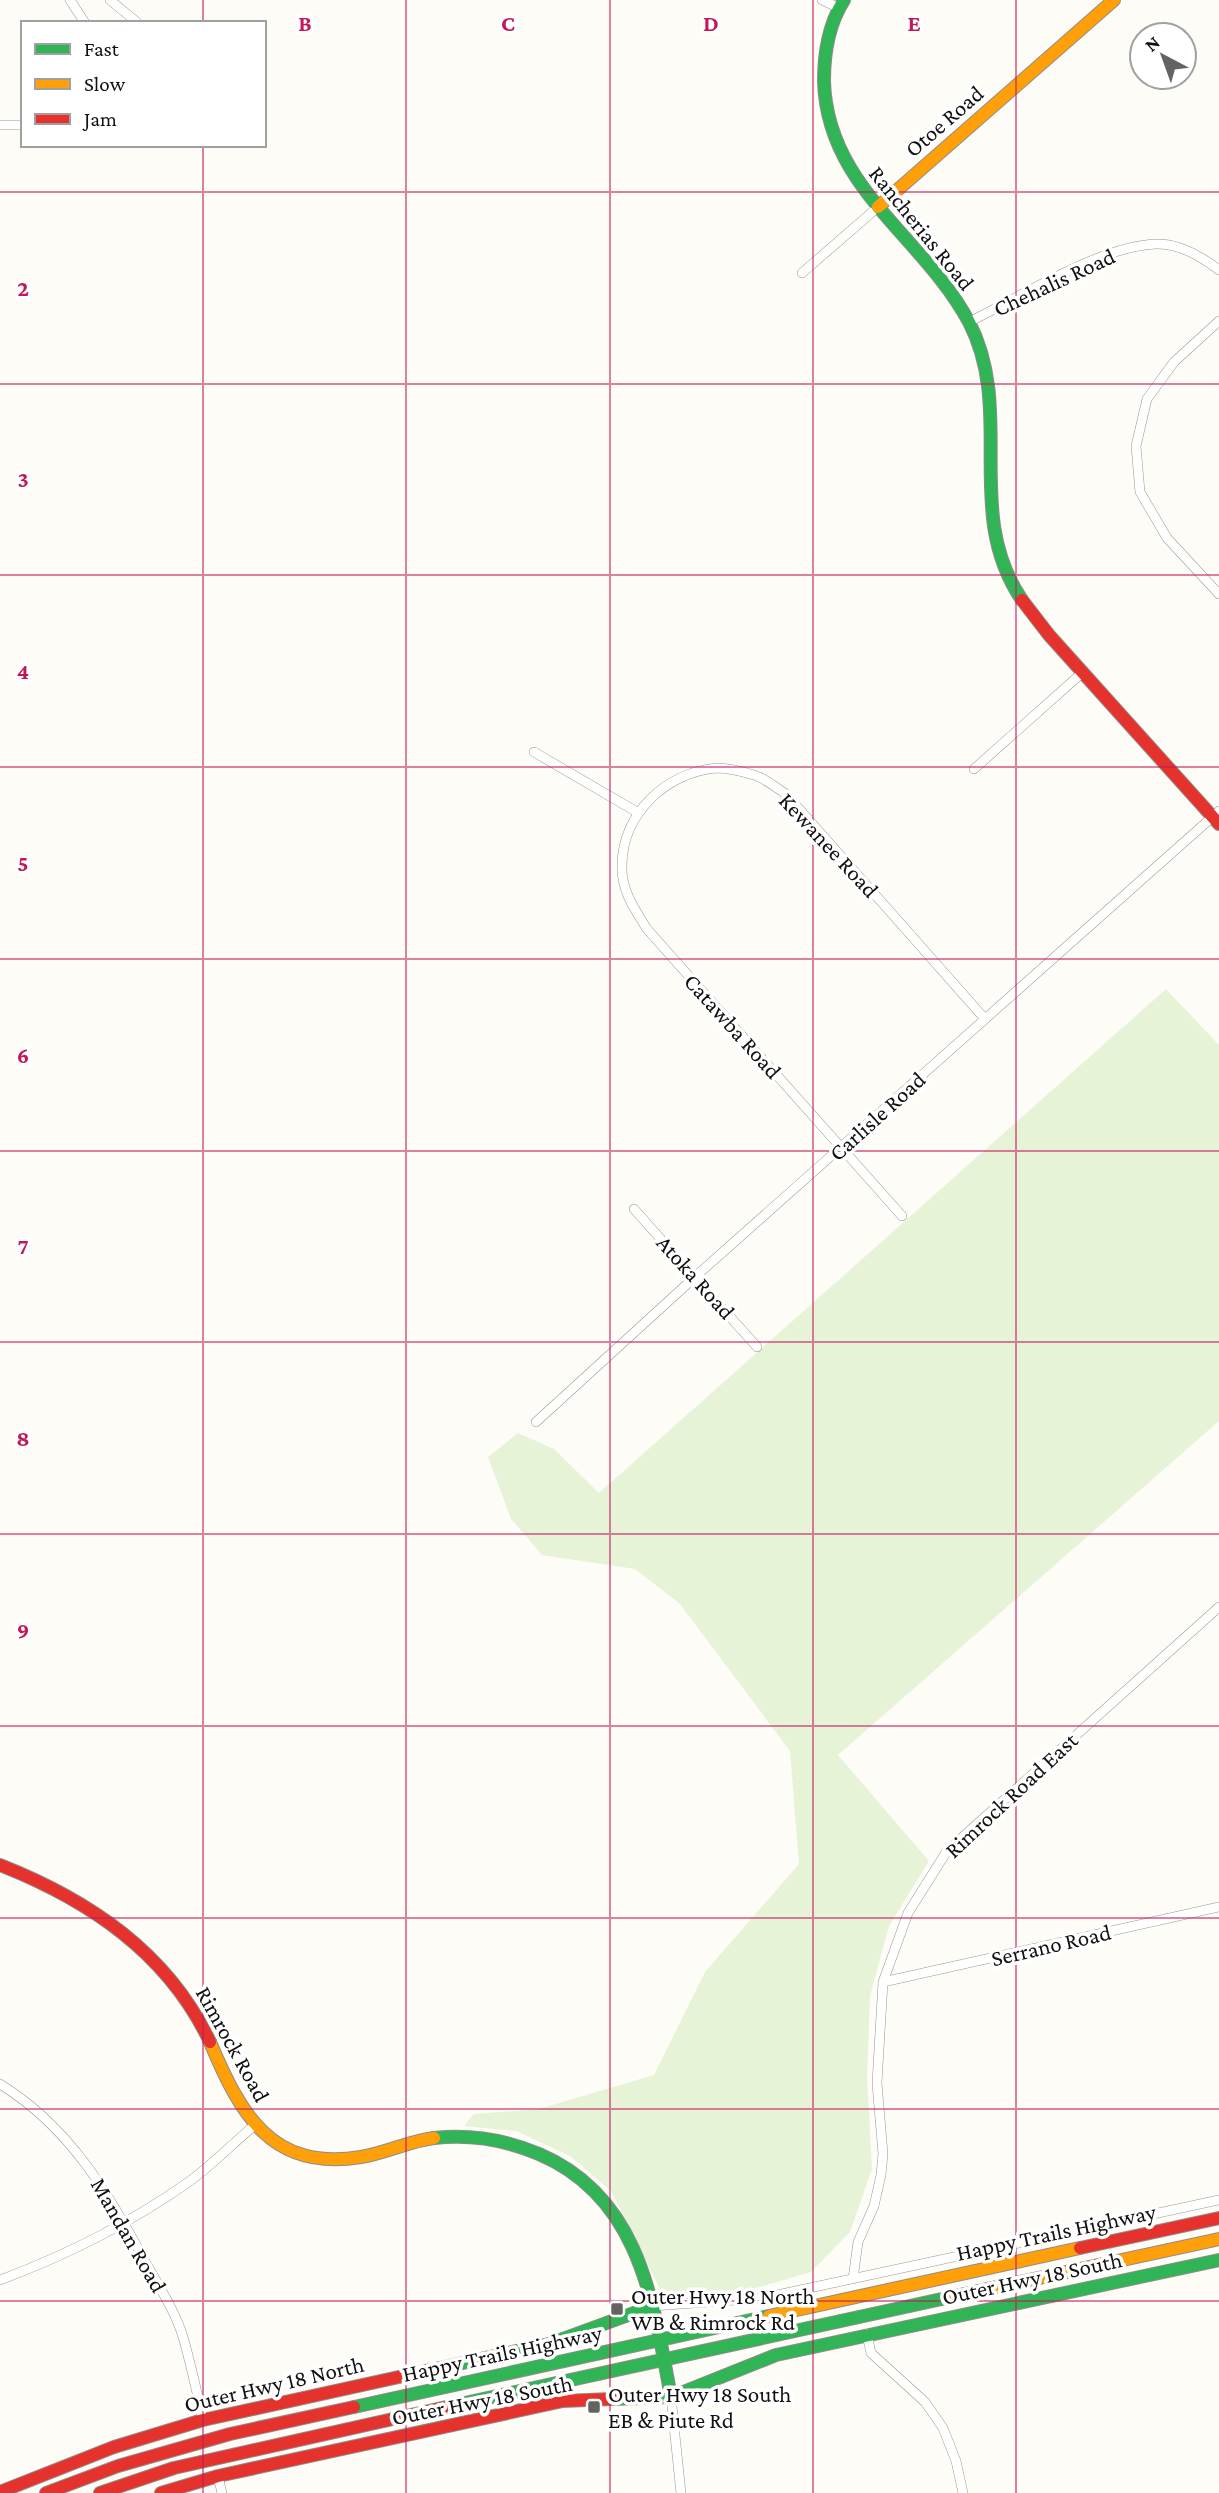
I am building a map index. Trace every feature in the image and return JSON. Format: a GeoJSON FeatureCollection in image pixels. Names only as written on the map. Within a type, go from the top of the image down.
{"type":"FeatureCollection","features":[{"type":"Feature","properties":{"kind":"street"},"geometry":{"type":"LineString","coordinates":[[70,0],[84,21]]}},
{"type":"Feature","properties":{"kind":"street"},"geometry":{"type":"LineString","coordinates":[[110,0],[136,21]]}},
{"type":"Feature","properties":{"kind":"street"},"geometry":{"type":"LineString","coordinates":[[822,0],[841,4]]}},
{"type":"Feature","properties":{"kind":"street","name":"Otoe Road"},"geometry":{"type":"LineString","coordinates":[[802,273],[1114,0]]}},
{"type":"Feature","properties":{"kind":"street","name":"Rancherias Road"},"geometry":{"type":"LineString","coordinates":[[841,4],[826,45],[823,81],[824,100],[833,136],[846,166],[940,278],[968,322],[986,370],[990,398],[989,492],[992,534],[1009,578],[1024,603],[1083,671],[1217,817]]}},
{"type":"Feature","properties":{"kind":"street"},"geometry":{"type":"LineString","coordinates":[[0,125],[21,125]]}},
{"type":"Feature","properties":{"kind":"street","name":"Chehalis Road"},"geometry":{"type":"LineString","coordinates":[[968,322],[1099,257],[1129,248],[1157,244],[1183,250],[1194,253],[1219,270]]}},
{"type":"Feature","properties":{"kind":"street"},"geometry":{"type":"LineString","coordinates":[[1219,321],[1174,362],[1147,399],[1136,446],[1140,492],[1167,538],[1219,594]]}},
{"type":"Feature","properties":{"kind":"street"},"geometry":{"type":"LineString","coordinates":[[974,769],[1083,671]]}},
{"type":"Feature","properties":{"kind":"street"},"geometry":{"type":"LineString","coordinates":[[534,752],[637,812]]}},
{"type":"Feature","properties":{"kind":"street","name":"Kewanee Road"},"geometry":{"type":"LineString","coordinates":[[637,812],[676,779],[718,768],[756,775],[786,794],[985,1019]]}},
{"type":"Feature","properties":{"kind":"street","name":"Catawba Road"},"geometry":{"type":"LineString","coordinates":[[637,812],[626,839],[621,866],[629,900],[647,929],[902,1216]]}},
{"type":"Feature","properties":{"kind":"street","name":"Carlisle Road"},"geometry":{"type":"LineString","coordinates":[[536,1422],[985,1019],[1217,817]]}},
{"type":"Feature","properties":{"kind":"street","name":"Atoka Road"},"geometry":{"type":"LineString","coordinates":[[634,1209],[757,1347]]}},
{"type":"Feature","properties":{"kind":"street","name":"Rimrock Road East"},"geometry":{"type":"LineString","coordinates":[[853,2279],[858,2242],[874,2206],[881,2175],[883,2154],[877,2083],[883,1982],[908,1913],[947,1851],[1219,1607]]}},
{"type":"Feature","properties":{"kind":"street","name":"Rimrock Road"},"geometry":{"type":"LineString","coordinates":[[0,1865],[57,1887],[92,1907],[159,1965],[180,1990],[196,2017],[233,2095],[255,2125],[284,2145],[307,2155],[335,2159],[360,2157],[426,2139],[474,2136],[506,2141],[537,2153],[560,2164],[587,2183],[608,2203],[623,2228],[653,2306],[671,2397]]}},
{"type":"Feature","properties":{"kind":"street","name":"Serrano Road"},"geometry":{"type":"LineString","coordinates":[[883,1982],[1219,1907]]}},
{"type":"Feature","properties":{"kind":"street","name":"Mandan Road"},"geometry":{"type":"LineString","coordinates":[[0,2084],[15,2093],[50,2123],[91,2168],[170,2307],[183,2336],[204,2420]]}},
{"type":"Feature","properties":{"kind":"street"},"geometry":{"type":"LineString","coordinates":[[0,2280],[44,2263],[123,2223],[190,2180],[255,2125]]}},
{"type":"Feature","properties":{"kind":"street","name":"Outer Hwy 18 North"},"geometry":{"type":"LineString","coordinates":[[0,2491],[114,2446],[204,2420],[548,2344],[653,2306],[763,2298],[1219,2200]]}},
{"type":"Feature","properties":{"kind":"street","name":"Happy Trails Highway"},"geometry":{"type":"LineString","coordinates":[[46,2493],[118,2466],[230,2434],[1219,2218]]}},
{"type":"Feature","properties":{"kind":"street","name":"Happy Trails Highway"},"geometry":{"type":"LineString","coordinates":[[100,2493],[174,2468],[269,2445],[1219,2239]]}},
{"type":"Feature","properties":{"kind":"street","name":"Outer Hwy 18 South"},"geometry":{"type":"LineString","coordinates":[[161,2493],[218,2476],[562,2401],[671,2397],[776,2355],[1219,2260]]}},
{"type":"Feature","properties":{"kind":"street"},"geometry":{"type":"LineString","coordinates":[[867,2334],[871,2353],[925,2402],[943,2428],[956,2461],[963,2493]]}},
{"type":"Feature","properties":{"kind":"street"},"geometry":{"type":"LineString","coordinates":[[671,2397],[681,2493]]}},
{"type":"Feature","properties":{"kind":"street"},"geometry":{"type":"LineString","coordinates":[[218,2476],[222,2493]]}},
{"type":"Feature","properties":{"kind":"green space"},"geometry":{"type":"Polygon","coordinates":[[[1166,989],[1219,1045],[1219,1421],[838,1755],[929,1861],[889,1926],[870,1996],[867,2076],[872,2169],[850,2232],[811,2272],[749,2290],[663,2295],[611,2191],[570,2156],[516,2131],[464,2126],[474,2114],[539,2109],[654,2075],[705,1972],[799,1864],[790,1751],[679,1603],[635,1569],[542,1555],[511,1519],[488,1457],[518,1433],[554,1449],[599,1493],[1166,989]]]}},
{"type":"Feature","properties":{"kind":"traffic: fast"},"geometry":{"type":"LineString","coordinates":[[844,0],[834,19],[826,50],[824,81],[829,119],[841,152],[859,182],[950,291],[969,322],[982,356],[989,391],[991,497],[995,532],[1004,567],[1022,600]]}},
{"type":"Feature","properties":{"kind":"traffic: fast"},"geometry":{"type":"LineString","coordinates":[[434,2138],[474,2138],[526,2149],[573,2173],[600,2197],[620,2224],[648,2289],[671,2397]]}},
{"type":"Feature","properties":{"kind":"traffic: fast"},"geometry":{"type":"LineString","coordinates":[[612,2399],[671,2397],[776,2355],[1219,2260]]}},
{"type":"Feature","properties":{"kind":"traffic: fast"},"geometry":{"type":"LineString","coordinates":[[451,2406],[951,2297]]}},
{"type":"Feature","properties":{"kind":"traffic: fast"},"geometry":{"type":"LineString","coordinates":[[417,2373],[549,2344],[653,2306]]}},
{"type":"Feature","properties":{"kind":"traffic: fast"},"geometry":{"type":"LineString","coordinates":[[354,2407],[769,2316]]}},
{"type":"Feature","properties":{"kind":"traffic: slow"},"geometry":{"type":"LineString","coordinates":[[878,207],[1114,0]]}},
{"type":"Feature","properties":{"kind":"traffic: slow"},"geometry":{"type":"LineString","coordinates":[[210,2042],[221,2068],[247,2114],[263,2132],[282,2146],[304,2155],[330,2159],[361,2157],[434,2138]]}},
{"type":"Feature","properties":{"kind":"traffic: slow"},"geometry":{"type":"LineString","coordinates":[[951,2297],[1219,2239]]}},
{"type":"Feature","properties":{"kind":"traffic: slow"},"geometry":{"type":"LineString","coordinates":[[769,2316],[1080,2248]]}},
{"type":"Feature","properties":{"kind":"traffic: jam"},"geometry":{"type":"LineString","coordinates":[[1022,600],[1049,635],[1219,824]]}},
{"type":"Feature","properties":{"kind":"traffic: jam"},"geometry":{"type":"LineString","coordinates":[[0,1865],[64,1895],[123,1933],[149,1956],[172,1982],[193,2010],[210,2042]]}},
{"type":"Feature","properties":{"kind":"traffic: jam"},"geometry":{"type":"LineString","coordinates":[[1080,2248],[1219,2218]]}},
{"type":"Feature","properties":{"kind":"traffic: jam"},"geometry":{"type":"LineString","coordinates":[[0,2492],[114,2447],[203,2420],[417,2373]]}},
{"type":"Feature","properties":{"kind":"traffic: jam"},"geometry":{"type":"LineString","coordinates":[[161,2493],[218,2476],[563,2401],[612,2399]]}},
{"type":"Feature","properties":{"kind":"traffic: jam"},"geometry":{"type":"LineString","coordinates":[[100,2493],[174,2468],[451,2406]]}},
{"type":"Feature","properties":{"kind":"traffic: jam"},"geometry":{"type":"LineString","coordinates":[[46,2493],[118,2466],[230,2434],[354,2407]]}},
{"type":"Feature","properties":{"kind":"place","name":"Outer Hwy 18 North WB & Rimrock Rd"},"geometry":{"type":"Point","coordinates":[617,2309]}},
{"type":"Feature","properties":{"kind":"place","name":"Outer Hwy 18 South EB & Piute Rd"},"geometry":{"type":"Point","coordinates":[594,2407]}}]}
